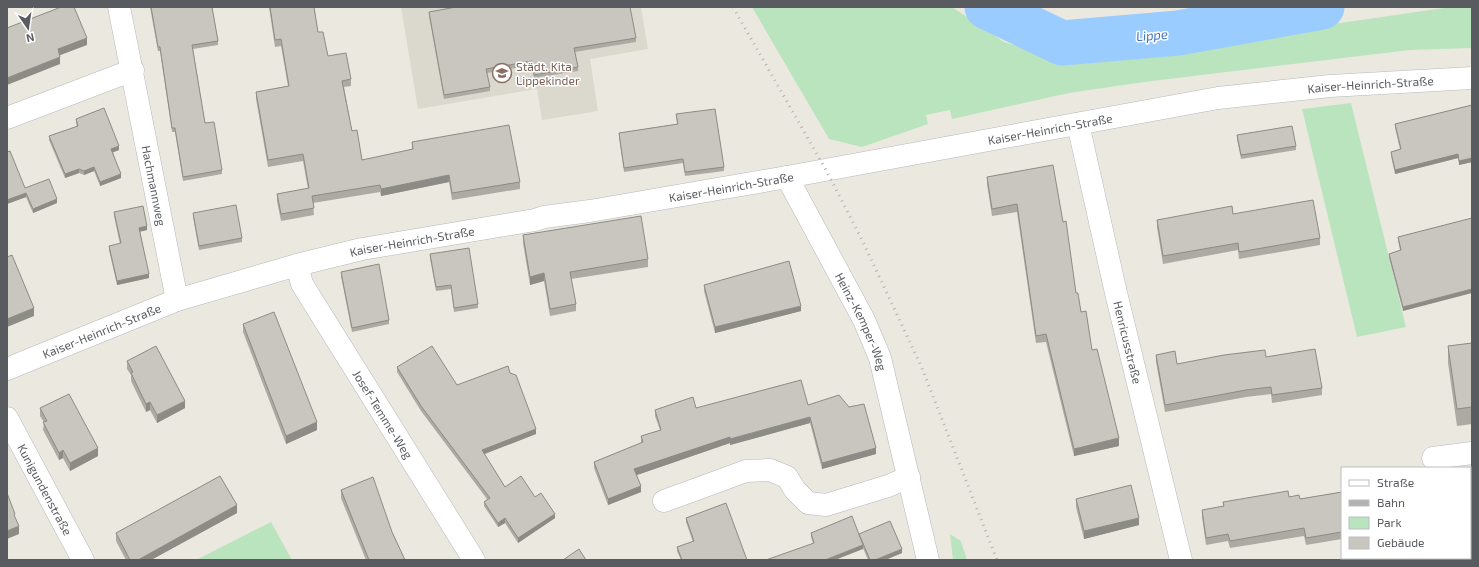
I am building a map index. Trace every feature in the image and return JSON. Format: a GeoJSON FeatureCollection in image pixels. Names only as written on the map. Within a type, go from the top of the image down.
{"type":"FeatureCollection","features":[{"type":"Feature","properties":{"kind":"street","name":"Hachmannweg"},"geometry":{"type":"LineString","coordinates":[[120,7],[177,300]]}},
{"type":"Feature","properties":{"kind":"street"},"geometry":{"type":"LineString","coordinates":[[7,118],[133,70]]}},
{"type":"Feature","properties":{"kind":"street","name":"Kaiser-Heinrich-Straße"},"geometry":{"type":"LineString","coordinates":[[7,369],[177,300],[296,265],[362,249],[535,220],[544,216],[590,211],[787,177],[1218,98],[1330,86],[1472,78]]}},
{"type":"Feature","properties":{"kind":"street","name":"Henricusstraße"},"geometry":{"type":"LineString","coordinates":[[1078,124],[1114,285],[1181,560]]}},
{"type":"Feature","properties":{"kind":"street","name":"Heinz-Kemper-Weg"},"geometry":{"type":"LineString","coordinates":[[787,177],[864,320],[880,358],[928,560]]}},
{"type":"Feature","properties":{"kind":"street","name":"Josef-Temme-Weg"},"geometry":{"type":"LineString","coordinates":[[296,265],[302,284],[474,560]]}},
{"type":"Feature","properties":{"kind":"street","name":"Kunigundenstraße"},"geometry":{"type":"LineString","coordinates":[[7,418],[83,560]]}},
{"type":"Feature","properties":{"kind":"street"},"geometry":{"type":"LineString","coordinates":[[1433,458],[1472,453]]}},
{"type":"Feature","properties":{"kind":"street"},"geometry":{"type":"LineString","coordinates":[[664,501],[746,471],[770,470],[787,477],[795,490],[808,503],[826,505],[888,486],[908,477]]}},
{"type":"Feature","properties":{"kind":"shaded area","name":"Städt. Kita Lippekinder"},"geometry":{"type":"Polygon","coordinates":[[[401,7],[641,7],[648,49],[590,59],[598,111],[542,120],[537,89],[418,109],[401,7]]]}},
{"type":"Feature","properties":{"kind":"green space"},"geometry":{"type":"Polygon","coordinates":[[[752,7],[952,7],[1004,42],[1046,55],[1109,60],[1180,51],[1326,25],[1451,7],[1472,7],[1472,48],[1410,50],[1144,82],[1069,93],[952,119],[950,110],[926,115],[928,124],[862,147],[829,139],[752,7]]]}},
{"type":"Feature","properties":{"kind":"green space"},"geometry":{"type":"Polygon","coordinates":[[[1351,103],[1406,327],[1357,337],[1302,109],[1351,103]]]}},
{"type":"Feature","properties":{"kind":"green space"},"geometry":{"type":"Polygon","coordinates":[[[271,522],[292,560],[196,560],[271,522]]]}},
{"type":"Feature","properties":{"kind":"green space"},"geometry":{"type":"Polygon","coordinates":[[[950,534],[961,541],[967,560],[953,560],[950,534]]]}},
{"type":"Feature","properties":{"kind":"building"},"geometry":{"type":"Polygon","coordinates":[[[61,7],[74,7],[87,38],[58,49],[60,57],[7,78],[7,28],[61,7]]]}},
{"type":"Feature","properties":{"kind":"building"},"geometry":{"type":"Polygon","coordinates":[[[151,7],[212,7],[218,41],[192,45],[205,123],[214,122],[222,170],[183,177],[175,128],[172,128],[160,47],[158,47],[151,7]]]}},
{"type":"Feature","properties":{"kind":"building"},"geometry":{"type":"Polygon","coordinates":[[[270,7],[314,7],[318,32],[323,32],[328,56],[346,53],[351,79],[342,81],[352,131],[357,130],[362,160],[413,149],[412,142],[509,125],[520,182],[452,193],[449,175],[381,189],[380,185],[312,196],[314,208],[281,214],[277,194],[309,188],[303,154],[268,160],[256,92],[289,86],[281,39],[275,40],[270,7]]]}},
{"type":"Feature","properties":{"kind":"building"},"geometry":{"type":"Polygon","coordinates":[[[456,7],[630,7],[636,38],[574,48],[578,67],[534,75],[532,61],[486,69],[490,87],[444,95],[429,12],[456,7]]]}},
{"type":"Feature","properties":{"kind":"building"},"geometry":{"type":"Polygon","coordinates":[[[1472,105],[1472,158],[1459,161],[1458,154],[1395,170],[1391,152],[1401,149],[1395,124],[1472,105]]]}},
{"type":"Feature","properties":{"kind":"building"},"geometry":{"type":"Polygon","coordinates":[[[104,108],[119,146],[111,149],[121,174],[100,182],[94,167],[84,171],[79,169],[65,174],[49,136],[78,126],[76,119],[104,108]]]}},
{"type":"Feature","properties":{"kind":"building"},"geometry":{"type":"Polygon","coordinates":[[[715,109],[724,167],[685,172],[683,159],[624,168],[619,133],[678,124],[676,114],[715,109]]]}},
{"type":"Feature","properties":{"kind":"building"},"geometry":{"type":"Polygon","coordinates":[[[1292,126],[1296,146],[1241,155],[1237,135],[1292,126]]]}},
{"type":"Feature","properties":{"kind":"building"},"geometry":{"type":"Polygon","coordinates":[[[10,151],[25,188],[49,179],[57,199],[33,209],[26,193],[7,200],[7,152],[10,151]]]}},
{"type":"Feature","properties":{"kind":"building"},"geometry":{"type":"Polygon","coordinates":[[[1053,165],[1063,222],[1066,221],[1076,293],[1078,293],[1081,312],[1086,311],[1092,350],[1097,349],[1119,438],[1074,449],[1046,334],[1036,336],[1017,204],[992,209],[987,177],[1053,165]]]}},
{"type":"Feature","properties":{"kind":"building"},"geometry":{"type":"Polygon","coordinates":[[[1313,200],[1320,238],[1239,252],[1238,243],[1163,256],[1157,220],[1232,206],[1233,214],[1313,200]]]}},
{"type":"Feature","properties":{"kind":"building"},"geometry":{"type":"Polygon","coordinates":[[[236,205],[242,238],[199,246],[193,213],[236,205]]]}},
{"type":"Feature","properties":{"kind":"building"},"geometry":{"type":"Polygon","coordinates":[[[143,206],[147,226],[139,228],[149,274],[117,281],[109,246],[121,243],[114,212],[143,206]]]}},
{"type":"Feature","properties":{"kind":"building"},"geometry":{"type":"Polygon","coordinates":[[[641,216],[648,259],[570,272],[576,304],[550,309],[544,273],[530,277],[523,235],[641,216]]]}},
{"type":"Feature","properties":{"kind":"building"},"geometry":{"type":"Polygon","coordinates":[[[1472,218],[1472,289],[1403,307],[1389,254],[1401,250],[1398,237],[1472,218]]]}},
{"type":"Feature","properties":{"kind":"building"},"geometry":{"type":"Polygon","coordinates":[[[469,248],[478,304],[454,308],[451,285],[436,287],[430,254],[469,248]]]}},
{"type":"Feature","properties":{"kind":"building"},"geometry":{"type":"Polygon","coordinates":[[[12,255],[34,308],[7,319],[7,257],[12,255]]]}},
{"type":"Feature","properties":{"kind":"building"},"geometry":{"type":"Polygon","coordinates":[[[789,261],[801,306],[715,327],[704,285],[789,261]]]}},
{"type":"Feature","properties":{"kind":"building"},"geometry":{"type":"Polygon","coordinates":[[[379,264],[389,320],[352,328],[341,272],[379,264]]]}},
{"type":"Feature","properties":{"kind":"building"},"geometry":{"type":"Polygon","coordinates":[[[274,312],[317,422],[286,436],[243,324],[274,312]]]}},
{"type":"Feature","properties":{"kind":"building"},"geometry":{"type":"Polygon","coordinates":[[[1472,343],[1472,407],[1457,409],[1448,346],[1472,343]]]}},
{"type":"Feature","properties":{"kind":"building"},"geometry":{"type":"Polygon","coordinates":[[[156,346],[185,401],[157,415],[150,402],[146,404],[127,361],[156,346]]]}},
{"type":"Feature","properties":{"kind":"building"},"geometry":{"type":"Polygon","coordinates":[[[432,346],[457,385],[508,366],[510,373],[516,375],[536,429],[482,450],[505,487],[521,476],[535,497],[541,493],[555,514],[518,538],[505,518],[498,523],[484,502],[490,498],[421,406],[397,367],[432,346]]]}},
{"type":"Feature","properties":{"kind":"building"},"geometry":{"type":"Polygon","coordinates":[[[1315,349],[1322,388],[1272,395],[1271,387],[1246,390],[1165,405],[1156,355],[1175,351],[1177,364],[1224,355],[1265,350],[1266,357],[1315,349]]]}},
{"type":"Feature","properties":{"kind":"building"},"geometry":{"type":"Polygon","coordinates":[[[801,380],[808,405],[839,395],[849,407],[864,404],[876,448],[822,463],[810,417],[730,439],[730,437],[634,469],[641,486],[608,499],[594,462],[643,442],[641,436],[661,430],[655,410],[693,397],[696,408],[801,380]]]}},
{"type":"Feature","properties":{"kind":"building"},"geometry":{"type":"Polygon","coordinates":[[[69,394],[98,448],[70,463],[63,450],[59,453],[43,422],[47,421],[40,408],[69,394]]]}},
{"type":"Feature","properties":{"kind":"building"},"geometry":{"type":"Polygon","coordinates":[[[1471,473],[1472,473],[1472,524],[1471,517],[1471,473]]]}},
{"type":"Feature","properties":{"kind":"building"},"geometry":{"type":"Polygon","coordinates":[[[220,476],[237,505],[138,560],[130,560],[116,533],[220,476]]]}},
{"type":"Feature","properties":{"kind":"building"},"geometry":{"type":"Polygon","coordinates":[[[373,477],[392,532],[405,560],[369,560],[341,490],[373,477]]]}},
{"type":"Feature","properties":{"kind":"building"},"geometry":{"type":"Polygon","coordinates":[[[1131,485],[1139,518],[1084,531],[1076,499],[1131,485]]]}},
{"type":"Feature","properties":{"kind":"building"},"geometry":{"type":"Polygon","coordinates":[[[1288,491],[1289,497],[1299,495],[1300,499],[1341,492],[1341,532],[1306,538],[1304,528],[1230,541],[1228,534],[1206,538],[1202,510],[1224,506],[1223,502],[1288,491]]]}},
{"type":"Feature","properties":{"kind":"building"},"geometry":{"type":"Polygon","coordinates":[[[7,493],[19,526],[7,531],[7,493]]]}},
{"type":"Feature","properties":{"kind":"building"},"geometry":{"type":"Polygon","coordinates":[[[726,503],[747,560],[682,560],[677,547],[694,541],[686,518],[726,503]]]}},
{"type":"Feature","properties":{"kind":"building"},"geometry":{"type":"Polygon","coordinates":[[[852,516],[863,545],[825,560],[766,560],[814,543],[811,533],[852,516]]]}},
{"type":"Feature","properties":{"kind":"building"},"geometry":{"type":"Polygon","coordinates":[[[890,521],[902,549],[875,560],[870,560],[859,534],[890,521]]]}},
{"type":"Feature","properties":{"kind":"building"},"geometry":{"type":"Polygon","coordinates":[[[579,549],[586,560],[563,560],[579,549]]]}},
{"type":"Feature","properties":{"kind":"waterway","name":"Lippe"},"geometry":{"type":"LineString","coordinates":[[987,7],[1062,43],[1178,33],[1322,7]]}},
{"type":"Feature","properties":{"kind":"railway"},"geometry":{"type":"LineString","coordinates":[[733,7],[826,170],[863,242],[922,368],[997,560]]}},
{"type":"Feature","properties":{"kind":"place","name":"Städt. Kita Lippekinder"},"geometry":{"type":"Point","coordinates":[502,73]}}]}
